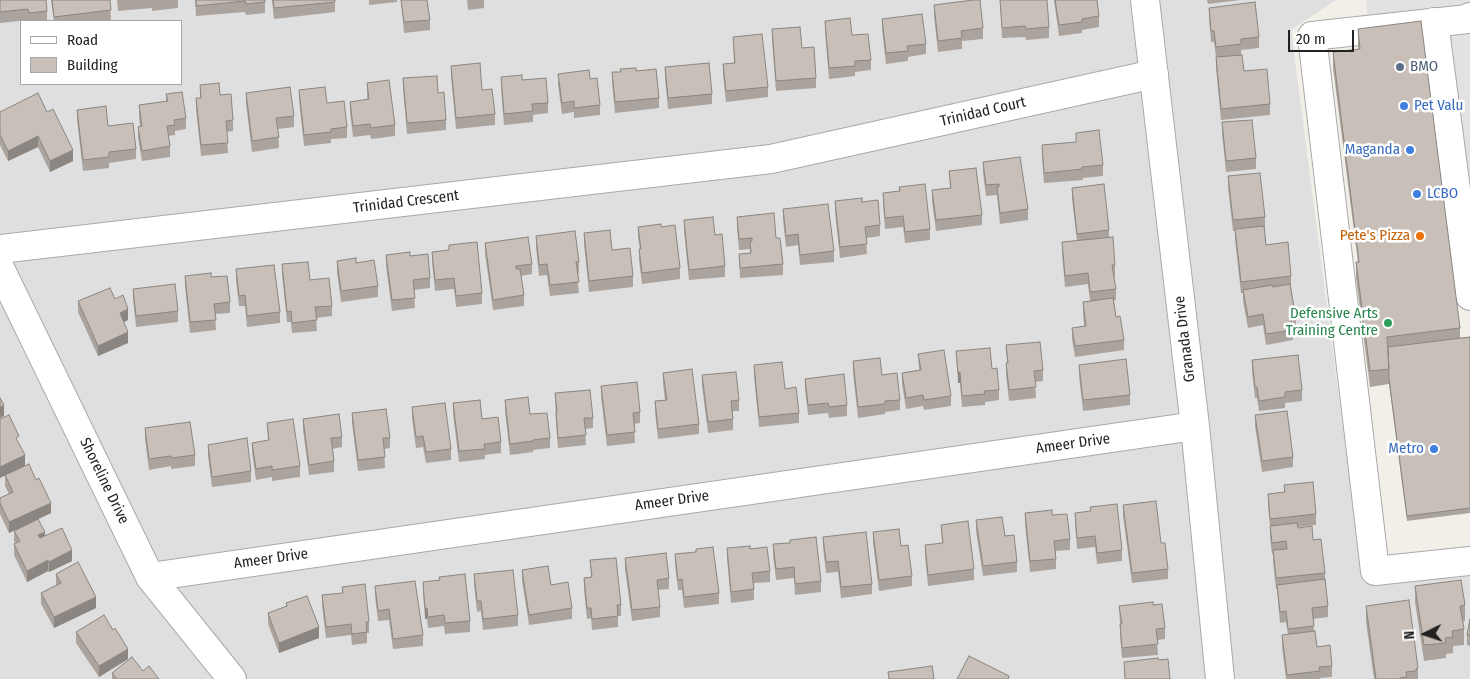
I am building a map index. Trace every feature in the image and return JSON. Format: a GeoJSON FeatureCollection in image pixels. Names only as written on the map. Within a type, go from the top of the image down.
{"type":"FeatureCollection","features":[{"type":"Feature","properties":{"kind":"street","name":"Granada Drive"},"geometry":{"type":"LineString","coordinates":[[1145,0],[1195,426],[1220,679]]}},
{"type":"Feature","properties":{"kind":"street"},"geometry":{"type":"LineString","coordinates":[[1469,19],[1312,36],[1375,571],[1470,561]]}},
{"type":"Feature","properties":{"kind":"street"},"geometry":{"type":"LineString","coordinates":[[1434,22],[1470,296]]}},
{"type":"Feature","properties":{"kind":"street","name":"Trinidad Court"},"geometry":{"type":"LineString","coordinates":[[812,150],[1154,74]]}},
{"type":"Feature","properties":{"kind":"street","name":"Trinidad Crescent"},"geometry":{"type":"LineString","coordinates":[[0,249],[761,160],[812,150]]}},
{"type":"Feature","properties":{"kind":"street","name":"Shoreline Drive"},"geometry":{"type":"LineString","coordinates":[[0,268],[150,577],[232,679]]}},
{"type":"Feature","properties":{"kind":"street","name":"Ameer Drive"},"geometry":{"type":"LineString","coordinates":[[150,577],[1195,426]]}},
{"type":"Feature","properties":{"kind":"shaded area"},"geometry":{"type":"Polygon","coordinates":[[[0,0],[1336,0],[1291,30],[1363,582],[1470,569],[1470,679],[0,679],[0,0]]]}},
{"type":"Feature","properties":{"kind":"shaded area"},"geometry":{"type":"Polygon","coordinates":[[[1369,0],[1470,0],[1470,317],[1433,31],[1370,39],[1366,2],[1369,0]]]}},
{"type":"Feature","properties":{"kind":"building"},"geometry":{"type":"Polygon","coordinates":[[[0,0],[46,0],[47,11],[29,13],[28,9],[0,12],[0,0]]]}},
{"type":"Feature","properties":{"kind":"building"},"geometry":{"type":"Polygon","coordinates":[[[52,0],[110,0],[111,10],[54,17],[52,0]]]}},
{"type":"Feature","properties":{"kind":"building"},"geometry":{"type":"Polygon","coordinates":[[[196,0],[265,0],[265,2],[246,4],[245,1],[196,6],[196,0]]]}},
{"type":"Feature","properties":{"kind":"building"},"geometry":{"type":"Polygon","coordinates":[[[273,0],[335,0],[335,2],[274,8],[273,0]]]}},
{"type":"Feature","properties":{"kind":"building"},"geometry":{"type":"Polygon","coordinates":[[[401,0],[427,0],[430,20],[404,22],[401,0]]]}},
{"type":"Feature","properties":{"kind":"building"},"geometry":{"type":"Polygon","coordinates":[[[980,0],[983,28],[961,31],[962,38],[938,41],[934,5],[980,0]]]}},
{"type":"Feature","properties":{"kind":"building"},"geometry":{"type":"Polygon","coordinates":[[[1000,0],[1047,0],[1049,27],[1026,29],[1025,26],[1002,28],[1000,0]]]}},
{"type":"Feature","properties":{"kind":"building"},"geometry":{"type":"Polygon","coordinates":[[[1055,0],[1097,0],[1099,16],[1082,19],[1082,22],[1059,25],[1055,0]]]}},
{"type":"Feature","properties":{"kind":"building"},"geometry":{"type":"Polygon","coordinates":[[[1255,2],[1259,37],[1241,39],[1241,44],[1216,47],[1214,31],[1211,31],[1209,8],[1255,2]]]}},
{"type":"Feature","properties":{"kind":"building"},"geometry":{"type":"Polygon","coordinates":[[[922,14],[926,44],[907,46],[908,51],[886,53],[882,19],[922,14]]]}},
{"type":"Feature","properties":{"kind":"building"},"geometry":{"type":"Polygon","coordinates":[[[850,18],[852,35],[868,34],[871,60],[855,61],[855,66],[829,68],[825,21],[850,18]]]}},
{"type":"Feature","properties":{"kind":"building"},"geometry":{"type":"Polygon","coordinates":[[[1421,21],[1460,328],[1387,337],[1389,369],[1370,371],[1356,262],[1359,262],[1333,52],[1360,49],[1358,29],[1421,21]]]}},
{"type":"Feature","properties":{"kind":"building"},"geometry":{"type":"Polygon","coordinates":[[[800,27],[802,48],[814,47],[816,78],[776,81],[772,29],[800,27]]]}},
{"type":"Feature","properties":{"kind":"building"},"geometry":{"type":"Polygon","coordinates":[[[762,34],[768,87],[726,91],[723,64],[735,63],[733,37],[762,34]]]}},
{"type":"Feature","properties":{"kind":"building"},"geometry":{"type":"Polygon","coordinates":[[[1242,55],[1244,71],[1267,69],[1270,104],[1221,109],[1216,57],[1242,55]]]}},
{"type":"Feature","properties":{"kind":"building"},"geometry":{"type":"Polygon","coordinates":[[[480,63],[482,90],[492,89],[495,114],[456,118],[451,66],[480,63]]]}},
{"type":"Feature","properties":{"kind":"building"},"geometry":{"type":"Polygon","coordinates":[[[709,63],[712,94],[668,98],[665,67],[709,63]]]}},
{"type":"Feature","properties":{"kind":"building"},"geometry":{"type":"Polygon","coordinates":[[[636,68],[636,71],[656,69],[659,98],[615,102],[612,72],[621,72],[620,69],[636,68]]]}},
{"type":"Feature","properties":{"kind":"building"},"geometry":{"type":"Polygon","coordinates":[[[589,70],[590,79],[597,78],[600,105],[574,108],[574,101],[562,103],[558,74],[589,70]]]}},
{"type":"Feature","properties":{"kind":"building"},"geometry":{"type":"Polygon","coordinates":[[[522,75],[522,80],[546,78],[548,103],[532,104],[533,111],[504,114],[501,77],[522,75]]]}},
{"type":"Feature","properties":{"kind":"building"},"geometry":{"type":"Polygon","coordinates":[[[437,76],[438,93],[444,92],[446,120],[407,123],[403,78],[437,76]]]}},
{"type":"Feature","properties":{"kind":"building"},"geometry":{"type":"Polygon","coordinates":[[[389,80],[395,125],[371,128],[370,124],[353,126],[350,102],[369,99],[367,83],[389,80]]]}},
{"type":"Feature","properties":{"kind":"building"},"geometry":{"type":"Polygon","coordinates":[[[219,83],[220,95],[231,94],[233,120],[226,121],[228,143],[201,145],[196,98],[201,98],[200,85],[219,83]]]}},
{"type":"Feature","properties":{"kind":"building"},"geometry":{"type":"Polygon","coordinates":[[[290,87],[294,116],[276,118],[279,137],[252,141],[246,93],[290,87]]]}},
{"type":"Feature","properties":{"kind":"building"},"geometry":{"type":"Polygon","coordinates":[[[325,87],[327,103],[344,101],[347,127],[331,129],[331,132],[304,135],[299,90],[325,87]]]}},
{"type":"Feature","properties":{"kind":"building"},"geometry":{"type":"Polygon","coordinates":[[[182,92],[186,118],[174,120],[175,125],[167,126],[170,146],[142,151],[138,127],[142,126],[139,105],[168,101],[166,94],[182,92]]]}},
{"type":"Feature","properties":{"kind":"building"},"geometry":{"type":"Polygon","coordinates":[[[38,93],[47,112],[53,109],[73,150],[50,161],[38,136],[8,151],[0,135],[0,112],[38,93]]]}},
{"type":"Feature","properties":{"kind":"building"},"geometry":{"type":"Polygon","coordinates":[[[106,106],[108,126],[133,123],[136,149],[109,152],[109,157],[83,160],[77,110],[106,106]]]}},
{"type":"Feature","properties":{"kind":"building"},"geometry":{"type":"Polygon","coordinates":[[[1252,120],[1256,158],[1226,161],[1222,122],[1252,120]]]}},
{"type":"Feature","properties":{"kind":"building"},"geometry":{"type":"Polygon","coordinates":[[[1099,130],[1103,165],[1044,173],[1042,145],[1076,142],[1076,133],[1099,130]]]}},
{"type":"Feature","properties":{"kind":"building"},"geometry":{"type":"Polygon","coordinates":[[[1020,157],[1028,209],[1000,213],[997,187],[999,187],[999,184],[986,185],[983,162],[1020,157]]]}},
{"type":"Feature","properties":{"kind":"building"},"geometry":{"type":"Polygon","coordinates":[[[976,168],[982,215],[936,220],[932,190],[951,188],[949,171],[976,168]]]}},
{"type":"Feature","properties":{"kind":"building"},"geometry":{"type":"Polygon","coordinates":[[[1260,173],[1265,217],[1233,220],[1228,176],[1260,173]]]}},
{"type":"Feature","properties":{"kind":"building"},"geometry":{"type":"Polygon","coordinates":[[[925,184],[930,229],[905,232],[903,216],[885,218],[883,193],[900,191],[899,187],[925,184]]]}},
{"type":"Feature","properties":{"kind":"building"},"geometry":{"type":"Polygon","coordinates":[[[1104,184],[1109,230],[1077,234],[1072,188],[1104,184]]]}},
{"type":"Feature","properties":{"kind":"building"},"geometry":{"type":"Polygon","coordinates":[[[862,198],[862,202],[878,200],[880,225],[865,227],[867,244],[840,247],[835,201],[862,198]]]}},
{"type":"Feature","properties":{"kind":"building"},"geometry":{"type":"Polygon","coordinates":[[[828,204],[834,251],[800,255],[798,234],[786,236],[783,209],[828,204]]]}},
{"type":"Feature","properties":{"kind":"building"},"geometry":{"type":"Polygon","coordinates":[[[774,213],[776,238],[780,238],[783,264],[740,268],[739,254],[751,253],[750,241],[752,241],[752,238],[739,239],[737,217],[774,213]]]}},
{"type":"Feature","properties":{"kind":"building"},"geometry":{"type":"Polygon","coordinates":[[[713,217],[715,235],[722,234],[725,266],[689,270],[684,220],[713,217]]]}},
{"type":"Feature","properties":{"kind":"building"},"geometry":{"type":"Polygon","coordinates":[[[661,224],[661,227],[675,225],[680,268],[642,273],[638,227],[661,224]]]}},
{"type":"Feature","properties":{"kind":"building"},"geometry":{"type":"Polygon","coordinates":[[[1264,226],[1266,245],[1288,242],[1291,276],[1241,282],[1235,229],[1264,226]]]}},
{"type":"Feature","properties":{"kind":"building"},"geometry":{"type":"Polygon","coordinates":[[[610,230],[612,250],[630,248],[633,276],[589,281],[584,233],[610,230]]]}},
{"type":"Feature","properties":{"kind":"building"},"geometry":{"type":"Polygon","coordinates":[[[575,231],[579,262],[576,262],[579,282],[550,285],[547,264],[539,265],[536,236],[575,231]]]}},
{"type":"Feature","properties":{"kind":"building"},"geometry":{"type":"Polygon","coordinates":[[[528,237],[532,264],[516,266],[516,269],[520,269],[524,295],[493,300],[485,243],[528,237]]]}},
{"type":"Feature","properties":{"kind":"building"},"geometry":{"type":"Polygon","coordinates":[[[1113,237],[1115,265],[1112,265],[1116,289],[1090,292],[1088,273],[1065,276],[1062,242],[1113,237]]]}},
{"type":"Feature","properties":{"kind":"building"},"geometry":{"type":"Polygon","coordinates":[[[477,242],[482,293],[456,296],[454,278],[435,280],[432,252],[449,250],[449,245],[477,242]]]}},
{"type":"Feature","properties":{"kind":"building"},"geometry":{"type":"Polygon","coordinates":[[[410,252],[410,256],[428,254],[430,278],[413,280],[415,298],[392,300],[386,255],[410,252]]]}},
{"type":"Feature","properties":{"kind":"building"},"geometry":{"type":"Polygon","coordinates":[[[356,258],[356,263],[374,260],[378,286],[341,291],[337,261],[356,258]]]}},
{"type":"Feature","properties":{"kind":"building"},"geometry":{"type":"Polygon","coordinates":[[[308,262],[310,280],[329,278],[332,306],[315,307],[317,320],[292,323],[291,311],[287,312],[282,264],[308,262]]]}},
{"type":"Feature","properties":{"kind":"building"},"geometry":{"type":"Polygon","coordinates":[[[274,265],[280,312],[247,316],[245,295],[239,296],[236,269],[274,265]]]}},
{"type":"Feature","properties":{"kind":"building"},"geometry":{"type":"Polygon","coordinates":[[[211,273],[211,277],[227,276],[230,302],[214,304],[216,320],[190,322],[185,276],[211,273]]]}},
{"type":"Feature","properties":{"kind":"building"},"geometry":{"type":"Polygon","coordinates":[[[175,284],[178,311],[136,316],[133,289],[175,284]]]}},
{"type":"Feature","properties":{"kind":"building"},"geometry":{"type":"Polygon","coordinates":[[[1290,284],[1296,319],[1291,320],[1293,330],[1266,334],[1263,314],[1248,317],[1243,290],[1290,284]]]}},
{"type":"Feature","properties":{"kind":"building"},"geometry":{"type":"Polygon","coordinates":[[[110,288],[115,299],[123,295],[128,309],[120,313],[128,332],[98,346],[78,301],[110,288]]]}},
{"type":"Feature","properties":{"kind":"building"},"geometry":{"type":"Polygon","coordinates":[[[1113,298],[1116,317],[1120,316],[1124,340],[1075,346],[1072,328],[1086,326],[1083,302],[1113,298]]]}},
{"type":"Feature","properties":{"kind":"building","name":"Metro"},"geometry":{"type":"Polygon","coordinates":[[[1470,337],[1470,508],[1407,516],[1389,379],[1388,347],[1470,337]]]}},
{"type":"Feature","properties":{"kind":"building"},"geometry":{"type":"Polygon","coordinates":[[[1040,342],[1043,370],[1034,371],[1036,387],[1009,390],[1006,345],[1040,342]]]}},
{"type":"Feature","properties":{"kind":"building"},"geometry":{"type":"Polygon","coordinates":[[[990,348],[992,369],[997,368],[999,390],[984,391],[985,394],[962,396],[956,351],[990,348]]]}},
{"type":"Feature","properties":{"kind":"building"},"geometry":{"type":"Polygon","coordinates":[[[944,350],[951,396],[924,400],[923,395],[906,398],[902,373],[921,370],[918,354],[944,350]]]}},
{"type":"Feature","properties":{"kind":"building"},"geometry":{"type":"Polygon","coordinates":[[[1298,355],[1302,390],[1285,392],[1285,397],[1259,401],[1257,387],[1255,387],[1252,360],[1298,355]]]}},
{"type":"Feature","properties":{"kind":"building"},"geometry":{"type":"Polygon","coordinates":[[[880,358],[882,375],[897,373],[900,400],[858,407],[853,361],[880,358]]]}},
{"type":"Feature","properties":{"kind":"building"},"geometry":{"type":"Polygon","coordinates":[[[1126,359],[1130,395],[1083,400],[1079,365],[1126,359]]]}},
{"type":"Feature","properties":{"kind":"building"},"geometry":{"type":"Polygon","coordinates":[[[782,362],[785,389],[796,387],[799,413],[759,417],[754,365],[782,362]]]}},
{"type":"Feature","properties":{"kind":"building"},"geometry":{"type":"Polygon","coordinates":[[[692,369],[699,424],[658,429],[655,401],[667,400],[663,373],[692,369]]]}},
{"type":"Feature","properties":{"kind":"building"},"geometry":{"type":"Polygon","coordinates":[[[736,372],[739,400],[731,401],[733,419],[708,422],[702,375],[736,372]]]}},
{"type":"Feature","properties":{"kind":"building"},"geometry":{"type":"Polygon","coordinates":[[[844,374],[847,405],[829,407],[828,403],[808,405],[805,379],[844,374]]]}},
{"type":"Feature","properties":{"kind":"building"},"geometry":{"type":"Polygon","coordinates":[[[637,382],[640,412],[633,413],[635,432],[607,435],[601,386],[637,382]]]}},
{"type":"Feature","properties":{"kind":"building"},"geometry":{"type":"Polygon","coordinates":[[[590,390],[593,418],[584,418],[586,435],[558,438],[555,393],[590,390]]]}},
{"type":"Feature","properties":{"kind":"building"},"geometry":{"type":"Polygon","coordinates":[[[528,397],[530,414],[547,413],[550,438],[510,444],[505,400],[528,397]]]}},
{"type":"Feature","properties":{"kind":"building"},"geometry":{"type":"Polygon","coordinates":[[[0,398],[4,405],[0,407],[0,398]]]}},
{"type":"Feature","properties":{"kind":"building"},"geometry":{"type":"Polygon","coordinates":[[[480,400],[482,419],[498,417],[501,442],[484,444],[485,449],[459,451],[453,403],[480,400]]]}},
{"type":"Feature","properties":{"kind":"building"},"geometry":{"type":"Polygon","coordinates":[[[445,403],[451,449],[426,452],[423,436],[416,437],[412,407],[445,403]]]}},
{"type":"Feature","properties":{"kind":"building"},"geometry":{"type":"Polygon","coordinates":[[[386,409],[390,438],[383,438],[385,457],[358,460],[352,413],[386,409]]]}},
{"type":"Feature","properties":{"kind":"building"},"geometry":{"type":"Polygon","coordinates":[[[1287,411],[1293,457],[1262,461],[1255,415],[1287,411]]]}},
{"type":"Feature","properties":{"kind":"building"},"geometry":{"type":"Polygon","coordinates":[[[339,414],[342,437],[331,438],[334,461],[309,465],[303,419],[339,414]]]}},
{"type":"Feature","properties":{"kind":"building"},"geometry":{"type":"Polygon","coordinates":[[[9,415],[19,436],[16,438],[25,455],[0,467],[0,419],[9,415]]]}},
{"type":"Feature","properties":{"kind":"building"},"geometry":{"type":"Polygon","coordinates":[[[293,419],[300,466],[272,470],[272,466],[256,469],[252,443],[269,440],[267,423],[293,419]]]}},
{"type":"Feature","properties":{"kind":"building"},"geometry":{"type":"Polygon","coordinates":[[[190,422],[195,455],[149,459],[145,428],[190,422]]]}},
{"type":"Feature","properties":{"kind":"building"},"geometry":{"type":"Polygon","coordinates":[[[247,438],[251,471],[212,477],[208,445],[247,438]]]}},
{"type":"Feature","properties":{"kind":"building"},"geometry":{"type":"Polygon","coordinates":[[[29,464],[36,480],[39,478],[51,503],[9,522],[0,503],[0,498],[13,492],[5,475],[29,464]]]}},
{"type":"Feature","properties":{"kind":"building"},"geometry":{"type":"Polygon","coordinates":[[[1313,482],[1316,514],[1270,519],[1268,494],[1285,492],[1284,485],[1313,482]]]}},
{"type":"Feature","properties":{"kind":"building"},"geometry":{"type":"Polygon","coordinates":[[[1156,501],[1161,543],[1165,543],[1168,569],[1132,573],[1123,505],[1156,501]]]}},
{"type":"Feature","properties":{"kind":"building"},"geometry":{"type":"Polygon","coordinates":[[[1117,504],[1122,550],[1097,553],[1095,536],[1077,538],[1075,513],[1091,511],[1090,507],[1117,504]]]}},
{"type":"Feature","properties":{"kind":"building"},"geometry":{"type":"Polygon","coordinates":[[[1052,510],[1052,515],[1067,514],[1070,539],[1054,541],[1056,559],[1030,561],[1025,513],[1052,510]]]}},
{"type":"Feature","properties":{"kind":"building"},"geometry":{"type":"Polygon","coordinates":[[[1002,517],[1005,536],[1014,535],[1017,562],[983,566],[976,520],[1002,517]]]}},
{"type":"Feature","properties":{"kind":"building"},"geometry":{"type":"Polygon","coordinates":[[[38,519],[45,532],[38,535],[40,538],[62,528],[72,550],[27,571],[14,544],[20,541],[14,531],[38,519]]]}},
{"type":"Feature","properties":{"kind":"building"},"geometry":{"type":"Polygon","coordinates":[[[968,521],[974,569],[928,575],[925,545],[943,543],[941,525],[968,521]]]}},
{"type":"Feature","properties":{"kind":"building"},"geometry":{"type":"Polygon","coordinates":[[[1297,523],[1298,528],[1312,526],[1313,540],[1321,539],[1325,573],[1276,578],[1273,550],[1287,549],[1286,541],[1272,543],[1270,526],[1297,523]]]}},
{"type":"Feature","properties":{"kind":"building"},"geometry":{"type":"Polygon","coordinates":[[[899,529],[901,546],[908,545],[912,576],[879,580],[873,532],[899,529]]]}},
{"type":"Feature","properties":{"kind":"building"},"geometry":{"type":"Polygon","coordinates":[[[866,532],[872,584],[841,587],[838,561],[826,562],[823,537],[866,532]]]}},
{"type":"Feature","properties":{"kind":"building"},"geometry":{"type":"Polygon","coordinates":[[[816,537],[821,581],[795,584],[794,567],[776,569],[773,544],[790,543],[790,540],[816,537]]]}},
{"type":"Feature","properties":{"kind":"building"},"geometry":{"type":"Polygon","coordinates":[[[750,546],[750,549],[767,547],[770,571],[752,573],[754,589],[731,592],[727,548],[750,546]]]}},
{"type":"Feature","properties":{"kind":"building"},"geometry":{"type":"Polygon","coordinates":[[[713,547],[719,593],[684,597],[682,579],[678,580],[675,554],[696,552],[696,549],[713,547]]]}},
{"type":"Feature","properties":{"kind":"building"},"geometry":{"type":"Polygon","coordinates":[[[666,553],[669,578],[657,580],[660,607],[632,610],[625,558],[666,553]]]}},
{"type":"Feature","properties":{"kind":"building"},"geometry":{"type":"Polygon","coordinates":[[[616,558],[621,605],[617,605],[618,616],[592,619],[591,608],[587,608],[584,578],[592,577],[590,560],[616,558]]]}},
{"type":"Feature","properties":{"kind":"building"},"geometry":{"type":"Polygon","coordinates":[[[78,562],[96,597],[54,617],[41,593],[61,583],[56,574],[78,562]]]}},
{"type":"Feature","properties":{"kind":"building"},"geometry":{"type":"Polygon","coordinates":[[[548,566],[551,585],[568,582],[572,608],[529,615],[522,570],[548,566]]]}},
{"type":"Feature","properties":{"kind":"building"},"geometry":{"type":"Polygon","coordinates":[[[513,570],[518,615],[483,619],[481,601],[477,601],[474,574],[513,570]]]}},
{"type":"Feature","properties":{"kind":"building"},"geometry":{"type":"Polygon","coordinates":[[[465,574],[470,621],[445,623],[444,615],[428,617],[427,608],[425,608],[423,582],[440,580],[439,577],[465,574]]]}},
{"type":"Feature","properties":{"kind":"building"},"geometry":{"type":"Polygon","coordinates":[[[1325,579],[1328,606],[1312,608],[1314,626],[1288,629],[1286,611],[1280,612],[1277,585],[1325,579]]]}},
{"type":"Feature","properties":{"kind":"building"},"geometry":{"type":"Polygon","coordinates":[[[1461,580],[1465,605],[1460,606],[1464,629],[1452,631],[1453,637],[1445,638],[1446,643],[1424,645],[1415,586],[1461,580]]]}},
{"type":"Feature","properties":{"kind":"building"},"geometry":{"type":"Polygon","coordinates":[[[415,581],[423,635],[393,639],[389,609],[378,611],[375,586],[415,581]]]}},
{"type":"Feature","properties":{"kind":"building"},"geometry":{"type":"Polygon","coordinates":[[[365,584],[369,622],[366,622],[367,632],[352,634],[351,624],[326,627],[322,595],[343,593],[342,587],[365,584]]]}},
{"type":"Feature","properties":{"kind":"building"},"geometry":{"type":"Polygon","coordinates":[[[307,596],[319,627],[279,643],[268,613],[287,606],[286,603],[307,596]]]}},
{"type":"Feature","properties":{"kind":"building"},"geometry":{"type":"Polygon","coordinates":[[[1409,600],[1418,668],[1416,671],[1406,672],[1407,677],[1400,679],[1376,679],[1366,606],[1409,600]]]}},
{"type":"Feature","properties":{"kind":"building"},"geometry":{"type":"Polygon","coordinates":[[[1153,602],[1153,605],[1162,604],[1165,628],[1156,629],[1158,644],[1122,648],[1120,624],[1122,624],[1119,606],[1153,602]]]}},
{"type":"Feature","properties":{"kind":"building"},"geometry":{"type":"Polygon","coordinates":[[[104,615],[128,649],[99,666],[76,632],[104,615]]]}},
{"type":"Feature","properties":{"kind":"building"},"geometry":{"type":"Polygon","coordinates":[[[1470,619],[1470,635],[1467,635],[1470,619]]]}},
{"type":"Feature","properties":{"kind":"building"},"geometry":{"type":"Polygon","coordinates":[[[1315,631],[1317,647],[1330,645],[1332,666],[1319,667],[1320,671],[1287,675],[1282,635],[1315,631]]]}},
{"type":"Feature","properties":{"kind":"building"},"geometry":{"type":"Polygon","coordinates":[[[969,656],[1009,676],[1008,679],[957,679],[969,656]]]}},
{"type":"Feature","properties":{"kind":"building"},"geometry":{"type":"Polygon","coordinates":[[[132,657],[143,671],[149,666],[159,679],[117,679],[112,673],[132,657]]]}},
{"type":"Feature","properties":{"kind":"building"},"geometry":{"type":"Polygon","coordinates":[[[1158,658],[1159,660],[1168,659],[1170,679],[1125,679],[1124,662],[1158,658]]]}},
{"type":"Feature","properties":{"kind":"building"},"geometry":{"type":"Polygon","coordinates":[[[932,666],[934,679],[889,679],[888,672],[932,666]]]}},
{"type":"Feature","properties":{"kind":"place","name":"BMO"},"geometry":{"type":"Point","coordinates":[1400,67]}},
{"type":"Feature","properties":{"kind":"place","name":"Pet Valu"},"geometry":{"type":"Point","coordinates":[1404,106]}},
{"type":"Feature","properties":{"kind":"place","name":"Maganda"},"geometry":{"type":"Point","coordinates":[1410,150]}},
{"type":"Feature","properties":{"kind":"place","name":"LCBO"},"geometry":{"type":"Point","coordinates":[1417,194]}},
{"type":"Feature","properties":{"kind":"place","name":"Pete's Pizza"},"geometry":{"type":"Point","coordinates":[1420,236]}},
{"type":"Feature","properties":{"kind":"place","name":"Defensive Arts Training Centre"},"geometry":{"type":"Point","coordinates":[1388,323]}},
{"type":"Feature","properties":{"kind":"place","name":"Metro"},"geometry":{"type":"Point","coordinates":[1434,449]}}]}
